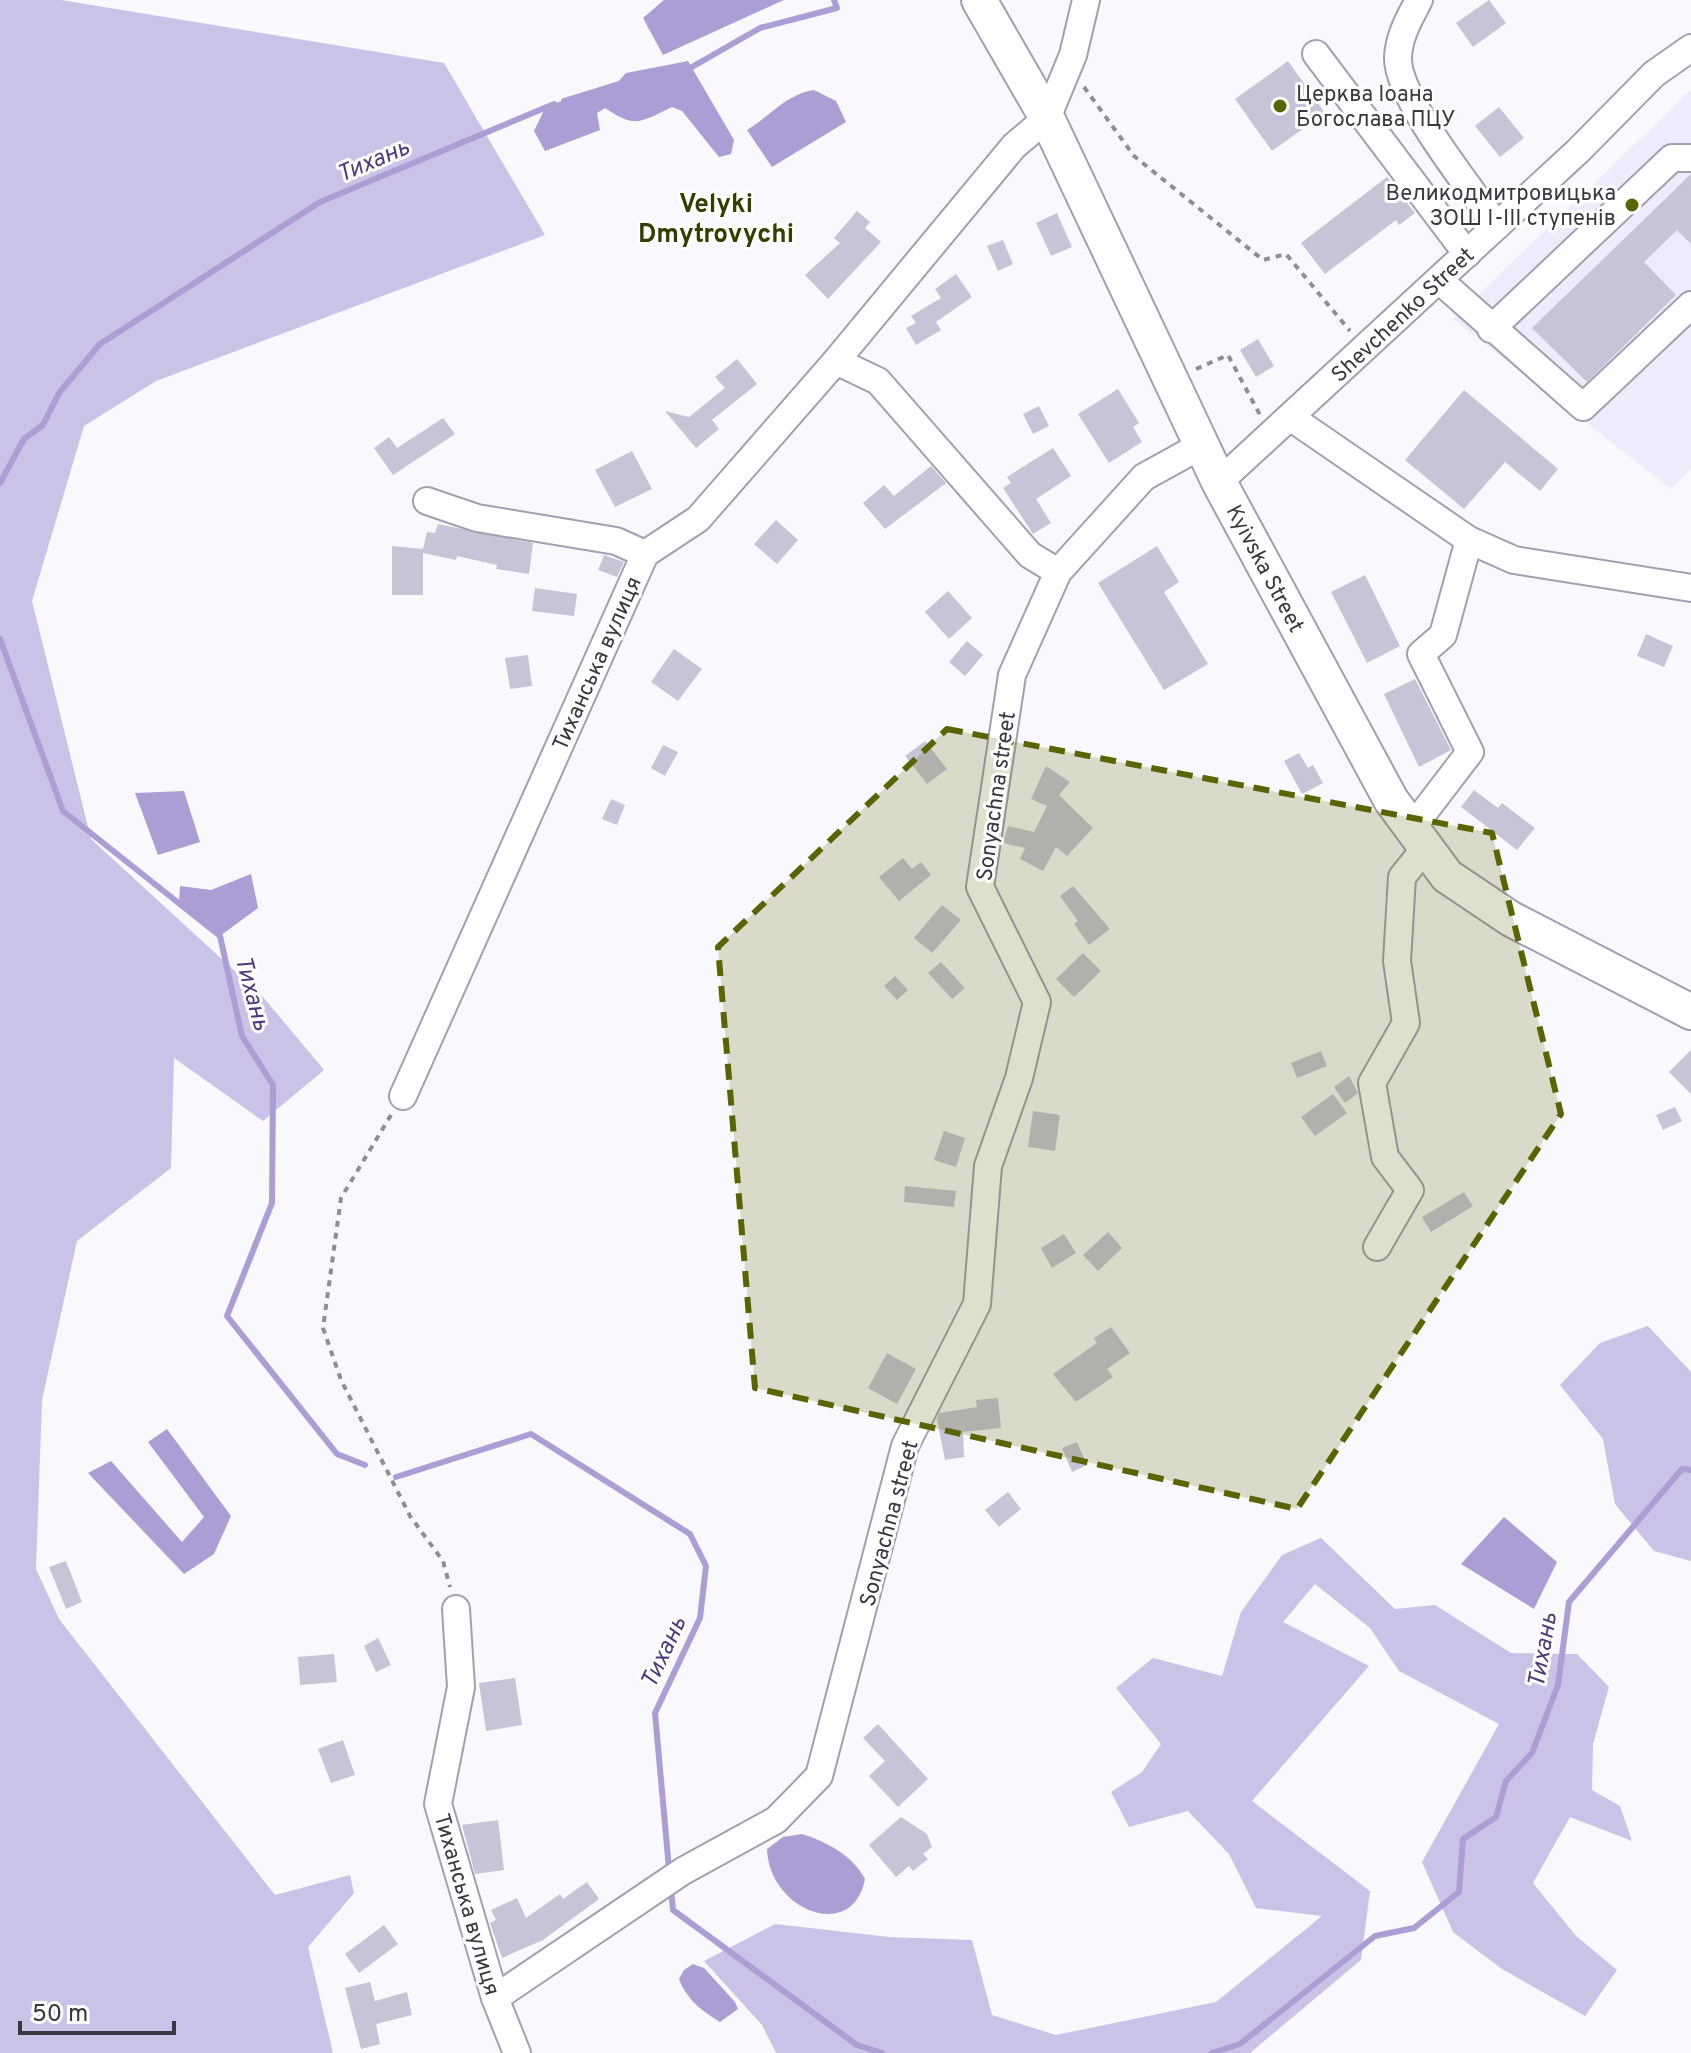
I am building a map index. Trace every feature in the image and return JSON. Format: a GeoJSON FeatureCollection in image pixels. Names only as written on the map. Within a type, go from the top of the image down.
{"type":"FeatureCollection","features":[{"type":"Feature","properties":{"kind":"main road","name":"Kyivska Street"},"geometry":{"type":"LineString","coordinates":[[979,0],[1047,118],[1219,482],[1391,800],[1447,876],[1511,919],[1691,1012]]}},
{"type":"Feature","properties":{"kind":"street"},"geometry":{"type":"LineString","coordinates":[[1047,118],[1073,55],[1086,0]]}},
{"type":"Feature","properties":{"kind":"street"},"geometry":{"type":"LineString","coordinates":[[1419,0],[1401,34],[1397,61],[1420,116],[1497,226]]}},
{"type":"Feature","properties":{"kind":"street","name":"Shevchenko Street"},"geometry":{"type":"LineString","coordinates":[[1219,482],[1497,226],[1654,74],[1691,48]]}},
{"type":"Feature","properties":{"kind":"street"},"geometry":{"type":"LineString","coordinates":[[1316,54],[1467,254]]}},
{"type":"Feature","properties":{"kind":"street","name":"Тиханська вулиця"},"geometry":{"type":"LineString","coordinates":[[403,1096],[645,554],[698,519],[836,361],[1014,146],[1047,118]]}},
{"type":"Feature","properties":{"kind":"street"},"geometry":{"type":"LineString","coordinates":[[1491,329],[1672,158],[1691,158]]}},
{"type":"Feature","properties":{"kind":"street"},"geometry":{"type":"LineString","coordinates":[[1439,280],[1583,407],[1691,305]]}},
{"type":"Feature","properties":{"kind":"street"},"geometry":{"type":"LineString","coordinates":[[836,361],[878,381],[1030,555],[1058,572]]}},
{"type":"Feature","properties":{"kind":"street"},"geometry":{"type":"LineString","coordinates":[[1280,426],[1469,540],[1514,560],[1691,588]]}},
{"type":"Feature","properties":{"kind":"street","name":"Sonyachna street"},"geometry":{"type":"LineString","coordinates":[[495,1998],[683,1871],[776,1820],[819,1776],[905,1446],[977,1304],[988,1166],[1019,1078],[1037,1002],[980,887],[1012,675],[1058,572],[1144,477],[1202,445]]}},
{"type":"Feature","properties":{"kind":"street"},"geometry":{"type":"LineString","coordinates":[[427,501],[477,518],[616,541],[645,554]]}},
{"type":"Feature","properties":{"kind":"street"},"geometry":{"type":"LineString","coordinates":[[1377,1247],[1410,1190],[1385,1157],[1372,1083],[1406,1023],[1397,961],[1402,877],[1419,838],[1470,752],[1421,654],[1443,635],[1469,540]]}},
{"type":"Feature","properties":{"kind":"street","name":"Тиханська вулиця"},"geometry":{"type":"LineString","coordinates":[[456,1609],[461,1687],[438,1804],[495,1998],[517,2053]]}},
{"type":"Feature","properties":{"kind":"path"},"geometry":{"type":"LineString","coordinates":[[1073,55],[1084,86],[1134,156],[1263,260],[1286,254],[1365,348]]}},
{"type":"Feature","properties":{"kind":"path"},"geometry":{"type":"LineString","coordinates":[[1171,381],[1228,355],[1280,426]]}},
{"type":"Feature","properties":{"kind":"path"},"geometry":{"type":"LineString","coordinates":[[403,1096],[341,1198],[323,1328],[341,1380],[410,1516],[443,1561],[456,1609]]}},
{"type":"Feature","properties":{"kind":"highlighted area"},"geometry":{"type":"Polygon","coordinates":[[[947,729],[1492,833],[1561,1114],[1297,1509],[755,1388],[718,947],[947,729]]]}},
{"type":"Feature","properties":{"kind":"shaded area"},"geometry":{"type":"Polygon","coordinates":[[[0,0],[61,0],[444,63],[545,235],[156,381],[84,426],[32,601],[91,839],[263,997],[324,1070],[263,1121],[174,1058],[171,1168],[77,1241],[42,1400],[36,1569],[59,1619],[275,1895],[350,1875],[354,1893],[308,1947],[333,2053],[0,2053],[0,0]]]}},
{"type":"Feature","properties":{"kind":"shaded area"},"geometry":{"type":"Polygon","coordinates":[[[664,0],[784,0],[663,55],[643,18],[664,0]]]}},
{"type":"Feature","properties":{"kind":"shaded area"},"geometry":{"type":"Polygon","coordinates":[[[688,61],[734,140],[731,154],[719,157],[682,111],[672,107],[638,121],[624,119],[605,108],[597,113],[600,130],[545,151],[534,131],[546,106],[615,85],[626,73],[688,61]]]}},
{"type":"Feature","properties":{"kind":"shaded area"},"geometry":{"type":"Polygon","coordinates":[[[814,90],[836,101],[846,122],[772,167],[747,130],[787,101],[814,90]]]}},
{"type":"Feature","properties":{"kind":"shaded area","name":"Великодмитровицька ЗОШ І-ІІІ ступенів"},"geometry":{"type":"Polygon","coordinates":[[[1691,90],[1691,469],[1671,489],[1453,319],[1691,90]]]}},
{"type":"Feature","properties":{"kind":"shaded area"},"geometry":{"type":"Polygon","coordinates":[[[184,791],[200,842],[158,855],[135,793],[184,791]]]}},
{"type":"Feature","properties":{"kind":"shaded area"},"geometry":{"type":"Polygon","coordinates":[[[251,874],[258,908],[220,936],[179,903],[180,886],[211,890],[251,874]]]}},
{"type":"Feature","properties":{"kind":"shaded area"},"geometry":{"type":"Polygon","coordinates":[[[1648,1326],[1691,1372],[1691,1561],[1654,1551],[1615,1504],[1603,1439],[1560,1385],[1600,1343],[1648,1326]]]}},
{"type":"Feature","properties":{"kind":"shaded area"},"geometry":{"type":"Polygon","coordinates":[[[167,1429],[231,1516],[214,1554],[184,1574],[88,1473],[111,1461],[182,1542],[204,1517],[148,1442],[167,1429]]]}},
{"type":"Feature","properties":{"kind":"shaded area"},"geometry":{"type":"Polygon","coordinates":[[[1504,1517],[1557,1562],[1534,1609],[1461,1564],[1504,1517]]]}},
{"type":"Feature","properties":{"kind":"shaded area"},"geometry":{"type":"Polygon","coordinates":[[[1321,1538],[1395,1609],[1435,1605],[1511,1653],[1577,1654],[1609,1687],[1593,1744],[1592,1790],[1620,1806],[1632,1841],[1570,1817],[1533,1883],[1576,1936],[1617,1970],[1585,2016],[1502,1969],[1453,1932],[1422,1862],[1499,1724],[1399,1671],[1370,1628],[1315,1584],[1283,1622],[1369,1666],[1252,1801],[1370,1891],[1361,1960],[1250,2053],[776,2053],[762,2025],[704,1961],[775,1924],[889,1937],[972,1940],[992,2015],[1056,2035],[1216,2002],[1322,1916],[1256,1908],[1229,1854],[1188,1811],[1129,1827],[1111,1792],[1142,1772],[1161,1744],[1116,1688],[1153,1658],[1222,1676],[1241,1612],[1282,1555],[1321,1538]]]}},
{"type":"Feature","properties":{"kind":"shaded area"},"geometry":{"type":"Polygon","coordinates":[[[802,1834],[838,1850],[865,1879],[857,1899],[845,1910],[829,1914],[812,1911],[796,1903],[781,1889],[771,1871],[767,1849],[783,1837],[802,1834]]]}},
{"type":"Feature","properties":{"kind":"shaded area"},"geometry":{"type":"Polygon","coordinates":[[[693,1964],[704,1968],[735,2002],[738,2009],[720,2022],[696,2004],[682,1986],[679,1979],[684,1970],[693,1964]]]}},
{"type":"Feature","properties":{"kind":"building"},"geometry":{"type":"Polygon","coordinates":[[[1489,0],[1506,23],[1473,47],[1456,23],[1489,0]]]}},
{"type":"Feature","properties":{"kind":"building","name":"Церква Іоана Богослава ПЦУ"},"geometry":{"type":"Polygon","coordinates":[[[1288,61],[1325,113],[1272,151],[1235,99],[1288,61]]]}},
{"type":"Feature","properties":{"kind":"building"},"geometry":{"type":"Polygon","coordinates":[[[1499,107],[1524,138],[1500,157],[1475,126],[1499,107]]]}},
{"type":"Feature","properties":{"kind":"building"},"geometry":{"type":"Polygon","coordinates":[[[1691,174],[1691,244],[1677,230],[1644,262],[1676,295],[1587,382],[1532,328],[1691,174]]]}},
{"type":"Feature","properties":{"kind":"building"},"geometry":{"type":"Polygon","coordinates":[[[1387,177],[1415,213],[1399,225],[1396,220],[1325,274],[1301,243],[1387,177]]]}},
{"type":"Feature","properties":{"kind":"building"},"geometry":{"type":"Polygon","coordinates":[[[857,211],[870,222],[865,228],[881,242],[828,299],[805,275],[840,243],[834,238],[857,211]]]}},
{"type":"Feature","properties":{"kind":"building"},"geometry":{"type":"Polygon","coordinates":[[[1057,213],[1072,247],[1051,256],[1036,223],[1057,213]]]}},
{"type":"Feature","properties":{"kind":"building"},"geometry":{"type":"Polygon","coordinates":[[[1003,240],[1013,264],[998,271],[987,246],[1003,240]]]}},
{"type":"Feature","properties":{"kind":"building"},"geometry":{"type":"Polygon","coordinates":[[[956,274],[972,297],[936,322],[941,330],[916,345],[906,328],[916,323],[911,316],[941,298],[935,289],[956,274]]]}},
{"type":"Feature","properties":{"kind":"building"},"geometry":{"type":"Polygon","coordinates":[[[1258,339],[1274,366],[1256,377],[1240,350],[1258,339]]]}},
{"type":"Feature","properties":{"kind":"building"},"geometry":{"type":"Polygon","coordinates":[[[737,359],[757,384],[712,420],[719,429],[696,448],[665,411],[689,417],[725,388],[715,377],[737,359]]]}},
{"type":"Feature","properties":{"kind":"building"},"geometry":{"type":"Polygon","coordinates":[[[1118,389],[1139,423],[1133,427],[1142,442],[1109,463],[1078,414],[1118,389]]]}},
{"type":"Feature","properties":{"kind":"building"},"geometry":{"type":"Polygon","coordinates":[[[1464,390],[1558,469],[1540,491],[1505,462],[1464,509],[1405,460],[1464,390]]]}},
{"type":"Feature","properties":{"kind":"building"},"geometry":{"type":"Polygon","coordinates":[[[1039,406],[1049,426],[1033,434],[1023,414],[1039,406]]]}},
{"type":"Feature","properties":{"kind":"building"},"geometry":{"type":"Polygon","coordinates":[[[443,418],[455,434],[393,475],[374,448],[389,437],[397,448],[443,418]]]}},
{"type":"Feature","properties":{"kind":"building"},"geometry":{"type":"Polygon","coordinates":[[[1053,448],[1071,476],[1036,499],[1051,523],[1033,534],[1003,488],[1011,483],[1007,477],[1053,448]]]}},
{"type":"Feature","properties":{"kind":"building"},"geometry":{"type":"Polygon","coordinates":[[[632,451],[652,489],[615,507],[595,470],[632,451]]]}},
{"type":"Feature","properties":{"kind":"building"},"geometry":{"type":"Polygon","coordinates":[[[931,466],[946,483],[885,529],[863,503],[884,485],[894,496],[931,466]]]}},
{"type":"Feature","properties":{"kind":"building"},"geometry":{"type":"Polygon","coordinates":[[[776,520],[798,540],[777,564],[754,544],[776,520]]]}},
{"type":"Feature","properties":{"kind":"building"},"geometry":{"type":"Polygon","coordinates":[[[438,524],[533,543],[529,574],[496,569],[497,565],[457,556],[456,560],[423,553],[423,595],[392,595],[392,546],[423,549],[427,532],[435,533],[438,524]]]}},
{"type":"Feature","properties":{"kind":"building"},"geometry":{"type":"Polygon","coordinates":[[[1157,546],[1179,582],[1164,592],[1208,664],[1164,690],[1098,583],[1157,546]]]}},
{"type":"Feature","properties":{"kind":"building"},"geometry":{"type":"Polygon","coordinates":[[[604,555],[624,562],[617,577],[598,570],[604,555]]]}},
{"type":"Feature","properties":{"kind":"building"},"geometry":{"type":"Polygon","coordinates":[[[1365,575],[1400,646],[1367,663],[1331,592],[1365,575]]]}},
{"type":"Feature","properties":{"kind":"building"},"geometry":{"type":"Polygon","coordinates":[[[535,588],[577,594],[574,616],[532,611],[535,588]]]}},
{"type":"Feature","properties":{"kind":"building"},"geometry":{"type":"Polygon","coordinates":[[[948,591],[972,618],[949,639],[925,612],[948,591]]]}},
{"type":"Feature","properties":{"kind":"building"},"geometry":{"type":"Polygon","coordinates":[[[1646,634],[1673,646],[1664,667],[1637,656],[1646,634]]]}},
{"type":"Feature","properties":{"kind":"building"},"geometry":{"type":"Polygon","coordinates":[[[967,641],[983,655],[965,676],[949,662],[967,641]]]}},
{"type":"Feature","properties":{"kind":"building"},"geometry":{"type":"Polygon","coordinates":[[[674,649],[702,669],[678,701],[651,682],[674,649]]]}},
{"type":"Feature","properties":{"kind":"building"},"geometry":{"type":"Polygon","coordinates":[[[528,655],[532,686],[510,689],[505,658],[528,655]]]}},
{"type":"Feature","properties":{"kind":"building"},"geometry":{"type":"Polygon","coordinates":[[[1415,679],[1451,750],[1419,767],[1384,694],[1415,679]]]}},
{"type":"Feature","properties":{"kind":"building"},"geometry":{"type":"Polygon","coordinates":[[[925,741],[947,769],[927,784],[905,756],[925,741]]]}},
{"type":"Feature","properties":{"kind":"building"},"geometry":{"type":"Polygon","coordinates":[[[663,745],[678,752],[665,776],[651,768],[663,745]]]}},
{"type":"Feature","properties":{"kind":"building"},"geometry":{"type":"Polygon","coordinates":[[[1299,753],[1308,768],[1313,765],[1323,783],[1302,794],[1284,761],[1299,753]]]}},
{"type":"Feature","properties":{"kind":"building"},"geometry":{"type":"Polygon","coordinates":[[[1046,766],[1070,782],[1059,795],[1093,828],[1067,856],[1056,847],[1043,871],[1020,859],[1025,848],[1003,843],[1008,826],[1034,832],[1047,806],[1031,799],[1046,766]]]}},
{"type":"Feature","properties":{"kind":"building"},"geometry":{"type":"Polygon","coordinates":[[[1474,790],[1498,808],[1502,803],[1535,828],[1517,850],[1461,807],[1474,790]]]}},
{"type":"Feature","properties":{"kind":"building"},"geometry":{"type":"Polygon","coordinates":[[[611,799],[625,805],[617,825],[602,819],[611,799]]]}},
{"type":"Feature","properties":{"kind":"building"},"geometry":{"type":"Polygon","coordinates":[[[903,858],[912,869],[921,862],[931,875],[899,901],[879,877],[903,858]]]}},
{"type":"Feature","properties":{"kind":"building"},"geometry":{"type":"Polygon","coordinates":[[[1073,886],[1110,929],[1089,945],[1074,924],[1078,921],[1060,896],[1073,886]]]}},
{"type":"Feature","properties":{"kind":"building"},"geometry":{"type":"Polygon","coordinates":[[[942,905],[961,920],[932,953],[914,938],[942,905]]]}},
{"type":"Feature","properties":{"kind":"building"},"geometry":{"type":"Polygon","coordinates":[[[1083,953],[1101,971],[1074,997],[1056,979],[1083,953]]]}},
{"type":"Feature","properties":{"kind":"building"},"geometry":{"type":"Polygon","coordinates":[[[941,962],[965,988],[952,999],[928,973],[941,962]]]}},
{"type":"Feature","properties":{"kind":"building"},"geometry":{"type":"Polygon","coordinates":[[[895,976],[908,990],[897,1000],[884,986],[895,976]]]}},
{"type":"Feature","properties":{"kind":"building"},"geometry":{"type":"Polygon","coordinates":[[[1691,1050],[1691,1094],[1669,1072],[1691,1050]]]}},
{"type":"Feature","properties":{"kind":"building"},"geometry":{"type":"Polygon","coordinates":[[[1321,1051],[1327,1066],[1297,1078],[1291,1063],[1321,1051]]]}},
{"type":"Feature","properties":{"kind":"building"},"geometry":{"type":"Polygon","coordinates":[[[1349,1076],[1358,1093],[1345,1103],[1334,1087],[1349,1076]]]}},
{"type":"Feature","properties":{"kind":"building"},"geometry":{"type":"Polygon","coordinates":[[[1333,1094],[1347,1113],[1315,1136],[1301,1117],[1333,1094]]]}},
{"type":"Feature","properties":{"kind":"building"},"geometry":{"type":"Polygon","coordinates":[[[1675,1107],[1682,1121],[1663,1130],[1656,1115],[1675,1107]]]}},
{"type":"Feature","properties":{"kind":"building"},"geometry":{"type":"Polygon","coordinates":[[[1033,1111],[1060,1115],[1055,1151],[1028,1147],[1033,1111]]]}},
{"type":"Feature","properties":{"kind":"building"},"geometry":{"type":"Polygon","coordinates":[[[944,1131],[965,1138],[956,1167],[934,1160],[944,1131]]]}},
{"type":"Feature","properties":{"kind":"building"},"geometry":{"type":"Polygon","coordinates":[[[905,1186],[956,1191],[954,1207],[904,1202],[905,1186]]]}},
{"type":"Feature","properties":{"kind":"building"},"geometry":{"type":"Polygon","coordinates":[[[1464,1192],[1473,1206],[1431,1232],[1422,1217],[1464,1192]]]}},
{"type":"Feature","properties":{"kind":"building"},"geometry":{"type":"Polygon","coordinates":[[[1108,1232],[1122,1248],[1098,1271],[1083,1255],[1108,1232]]]}},
{"type":"Feature","properties":{"kind":"building"},"geometry":{"type":"Polygon","coordinates":[[[1064,1234],[1076,1253],[1052,1268],[1041,1248],[1064,1234]]]}},
{"type":"Feature","properties":{"kind":"building"},"geometry":{"type":"Polygon","coordinates":[[[1111,1327],[1130,1353],[1107,1369],[1113,1377],[1076,1402],[1053,1374],[1097,1343],[1094,1338],[1111,1327]]]}},
{"type":"Feature","properties":{"kind":"building"},"geometry":{"type":"Polygon","coordinates":[[[887,1353],[916,1369],[897,1404],[868,1388],[887,1353]]]}},
{"type":"Feature","properties":{"kind":"building"},"geometry":{"type":"Polygon","coordinates":[[[998,1398],[1001,1428],[963,1432],[964,1457],[945,1460],[937,1419],[939,1413],[977,1407],[976,1400],[998,1398]]]}},
{"type":"Feature","properties":{"kind":"building"},"geometry":{"type":"Polygon","coordinates":[[[1077,1442],[1087,1465],[1072,1472],[1062,1448],[1077,1442]]]}},
{"type":"Feature","properties":{"kind":"building"},"geometry":{"type":"Polygon","coordinates":[[[1008,1492],[1021,1509],[999,1527],[985,1510],[1008,1492]]]}},
{"type":"Feature","properties":{"kind":"building"},"geometry":{"type":"Polygon","coordinates":[[[66,1561],[82,1602],[66,1609],[49,1567],[66,1561]]]}},
{"type":"Feature","properties":{"kind":"building"},"geometry":{"type":"Polygon","coordinates":[[[378,1638],[391,1665],[376,1672],[364,1646],[378,1638]]]}},
{"type":"Feature","properties":{"kind":"building"},"geometry":{"type":"Polygon","coordinates":[[[334,1654],[337,1682],[300,1685],[298,1657],[334,1654]]]}},
{"type":"Feature","properties":{"kind":"building"},"geometry":{"type":"Polygon","coordinates":[[[515,1678],[522,1725],[486,1731],[479,1683],[515,1678]]]}},
{"type":"Feature","properties":{"kind":"building"},"geometry":{"type":"Polygon","coordinates":[[[878,1724],[928,1779],[898,1807],[869,1776],[885,1761],[863,1738],[878,1724]]]}},
{"type":"Feature","properties":{"kind":"building"},"geometry":{"type":"Polygon","coordinates":[[[343,1740],[355,1775],[331,1783],[318,1749],[343,1740]]]}},
{"type":"Feature","properties":{"kind":"building"},"geometry":{"type":"Polygon","coordinates":[[[901,1817],[927,1834],[932,1847],[923,1854],[928,1859],[913,1871],[909,1866],[896,1877],[869,1845],[901,1817]]]}},
{"type":"Feature","properties":{"kind":"building"},"geometry":{"type":"Polygon","coordinates":[[[498,1820],[504,1870],[475,1874],[462,1825],[498,1820]]]}},
{"type":"Feature","properties":{"kind":"building"},"geometry":{"type":"Polygon","coordinates":[[[587,1882],[599,1899],[543,1940],[502,1958],[490,1923],[496,1920],[491,1910],[517,1898],[526,1918],[560,1894],[563,1899],[587,1882]]]}},
{"type":"Feature","properties":{"kind":"building"},"geometry":{"type":"Polygon","coordinates":[[[384,1925],[398,1944],[359,1973],[345,1954],[384,1925]]]}},
{"type":"Feature","properties":{"kind":"building"},"geometry":{"type":"Polygon","coordinates":[[[370,1982],[375,2001],[407,1992],[412,2015],[376,2024],[380,2044],[361,2049],[345,1988],[370,1982]]]}},
{"type":"Feature","properties":{"kind":"waterway","name":"Тихань"},"geometry":{"type":"LineString","coordinates":[[685,71],[760,28],[837,8],[834,0]]}},
{"type":"Feature","properties":{"kind":"waterway","name":"Тихань"},"geometry":{"type":"LineString","coordinates":[[564,101],[619,84]]}},
{"type":"Feature","properties":{"kind":"waterway","name":"Тихань"},"geometry":{"type":"LineString","coordinates":[[0,483],[24,439],[43,425],[59,393],[100,344],[320,202],[554,104]]}},
{"type":"Feature","properties":{"kind":"waterway","name":"Тихань"},"geometry":{"type":"LineString","coordinates":[[0,639],[63,811],[220,936],[242,1036],[273,1085],[272,1203],[227,1316],[337,1454],[365,1465]]}},
{"type":"Feature","properties":{"kind":"waterway","name":"Тихань"},"geometry":{"type":"LineString","coordinates":[[396,1477],[531,1434],[690,1534],[706,1566],[700,1618],[655,1713],[669,1869]]}},
{"type":"Feature","properties":{"kind":"waterway","name":"Тихань"},"geometry":{"type":"LineString","coordinates":[[1212,2053],[1240,2044],[1375,1936],[1414,1928],[1459,1892],[1463,1839],[1496,1817],[1506,1781],[1532,1753],[1558,1685],[1569,1602],[1682,1469],[1691,1470]]}},
{"type":"Feature","properties":{"kind":"waterway","name":"Тихань"},"geometry":{"type":"LineString","coordinates":[[671,1889],[673,1910],[857,2045],[882,2053]]}},
{"type":"Feature","properties":{"kind":"place","name":"Церква Іоана Богослава ПЦУ"},"geometry":{"type":"Point","coordinates":[1280,106]}},
{"type":"Feature","properties":{"kind":"place","name":"Великодмитровицька ЗОШ І-ІІІ ступенів"},"geometry":{"type":"Point","coordinates":[1632,205]}},
{"type":"Feature","properties":{"kind":"district","name":"Velyki Dmytrovychi"},"geometry":{"type":"Point","coordinates":[716,218]}}]}
